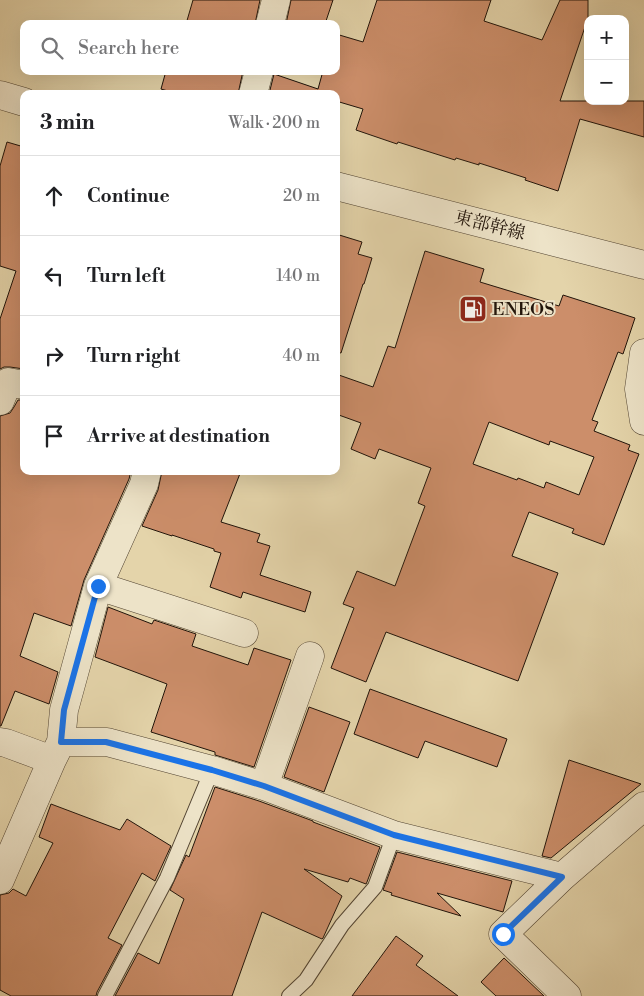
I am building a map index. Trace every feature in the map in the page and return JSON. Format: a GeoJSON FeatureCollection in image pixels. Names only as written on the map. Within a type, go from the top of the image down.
{"type":"FeatureCollection","features":[{"type":"Feature","properties":{"kind":"street"},"geometry":{"type":"LineString","coordinates":[[271,20],[276,0]]}},
{"type":"Feature","properties":{"kind":"street"},"geometry":{"type":"LineString","coordinates":[[254,90],[258,75]]}},
{"type":"Feature","properties":{"kind":"street"},"geometry":{"type":"LineString","coordinates":[[0,95],[20,101]]}},
{"type":"Feature","properties":{"kind":"street","name":"東部幹線"},"geometry":{"type":"LineString","coordinates":[[340,187],[644,265]]}},
{"type":"Feature","properties":{"kind":"street"},"geometry":{"type":"LineString","coordinates":[[644,353],[639,389],[644,421]]}},
{"type":"Feature","properties":{"kind":"street"},"geometry":{"type":"LineString","coordinates":[[0,400],[8,382],[20,384]]}},
{"type":"Feature","properties":{"kind":"street"},"geometry":{"type":"LineString","coordinates":[[0,880],[57,751],[64,710],[98,586],[144,484],[146,475]]}},
{"type":"Feature","properties":{"kind":"street"},"geometry":{"type":"LineString","coordinates":[[98,586],[244,633]]}},
{"type":"Feature","properties":{"kind":"street"},"geometry":{"type":"LineString","coordinates":[[264,786],[310,656]]}},
{"type":"Feature","properties":{"kind":"street"},"geometry":{"type":"LineString","coordinates":[[0,742],[57,751],[106,742],[264,786],[394,835],[562,877]]}},
{"type":"Feature","properties":{"kind":"street"},"geometry":{"type":"LineString","coordinates":[[567,996],[503,934],[562,877],[644,806]]}},
{"type":"Feature","properties":{"kind":"lane"},"geometry":{"type":"LineString","coordinates":[[105,996],[167,878],[212,770]]}},
{"type":"Feature","properties":{"kind":"lane"},"geometry":{"type":"LineString","coordinates":[[289,996],[306,980],[342,925],[375,887],[394,835]]}},
{"type":"Feature","properties":{"kind":"building"},"geometry":{"type":"Polygon","coordinates":[[[193,0],[260,0],[256,20],[187,20],[193,0]]]}},
{"type":"Feature","properties":{"kind":"building"},"geometry":{"type":"Polygon","coordinates":[[[291,0],[333,0],[326,20],[287,20],[291,0]]]}},
{"type":"Feature","properties":{"kind":"building"},"geometry":{"type":"Polygon","coordinates":[[[377,0],[491,0],[484,21],[542,40],[560,0],[588,0],[588,15],[584,15],[584,30],[560,101],[584,101],[584,105],[629,105],[629,101],[644,101],[644,137],[580,119],[558,191],[525,180],[526,178],[479,163],[479,165],[456,158],[455,160],[398,142],[397,144],[356,130],[363,109],[340,102],[340,90],[270,90],[274,75],[318,89],[322,75],[340,75],[340,35],[363,42],[377,0]]]}},
{"type":"Feature","properties":{"kind":"building"},"geometry":{"type":"Polygon","coordinates":[[[165,75],[242,75],[239,90],[161,89],[165,75]]]}},
{"type":"Feature","properties":{"kind":"building"},"geometry":{"type":"Polygon","coordinates":[[[7,142],[20,146],[20,368],[4,367],[0,369],[0,319],[16,271],[0,266],[0,166],[7,142]]]}},
{"type":"Feature","properties":{"kind":"building"},"geometry":{"type":"Polygon","coordinates":[[[340,235],[362,242],[358,254],[372,258],[341,353],[340,235]]]}},
{"type":"Feature","properties":{"kind":"building"},"geometry":{"type":"Polygon","coordinates":[[[425,251],[484,269],[480,282],[559,306],[563,295],[635,318],[623,354],[618,352],[592,420],[598,422],[594,431],[630,445],[628,450],[639,454],[604,545],[572,533],[574,529],[529,512],[512,556],[558,573],[518,681],[386,632],[366,682],[331,668],[354,608],[343,604],[357,571],[395,586],[425,506],[418,503],[431,468],[379,449],[375,459],[351,449],[361,423],[340,415],[340,375],[373,387],[388,346],[395,348],[425,251]],[[489,422],[473,464],[544,488],[546,482],[579,495],[594,457],[550,441],[549,445],[489,422]]]}},
{"type":"Feature","properties":{"kind":"building"},"geometry":{"type":"Polygon","coordinates":[[[18,400],[20,400],[20,475],[130,475],[84,580],[71,626],[34,613],[20,656],[58,672],[49,704],[15,691],[0,726],[0,416],[10,413],[18,400]]]}},
{"type":"Feature","properties":{"kind":"building"},"geometry":{"type":"Polygon","coordinates":[[[161,475],[239,475],[221,522],[260,534],[257,542],[270,546],[260,575],[311,592],[305,612],[243,592],[241,598],[210,587],[221,553],[214,551],[214,549],[142,526],[158,490],[161,475]]]}},
{"type":"Feature","properties":{"kind":"building"},"geometry":{"type":"Polygon","coordinates":[[[108,607],[152,624],[154,620],[196,634],[192,646],[248,665],[254,648],[291,660],[254,767],[215,755],[215,752],[151,732],[167,684],[95,657],[108,607]]]}},
{"type":"Feature","properties":{"kind":"building"},"geometry":{"type":"Polygon","coordinates":[[[370,689],[507,739],[497,767],[425,741],[418,758],[354,734],[370,689]]]}},
{"type":"Feature","properties":{"kind":"building"},"geometry":{"type":"Polygon","coordinates":[[[309,707],[350,722],[324,792],[284,777],[309,707]]]}},
{"type":"Feature","properties":{"kind":"building"},"geometry":{"type":"Polygon","coordinates":[[[569,760],[641,784],[551,858],[542,856],[569,760]]]}},
{"type":"Feature","properties":{"kind":"building"},"geometry":{"type":"Polygon","coordinates":[[[215,787],[259,801],[380,847],[367,882],[366,884],[350,878],[348,882],[304,869],[342,896],[323,938],[262,912],[232,996],[115,996],[138,953],[159,964],[184,899],[170,890],[186,855],[189,857],[215,787]]]}},
{"type":"Feature","properties":{"kind":"building"},"geometry":{"type":"Polygon","coordinates":[[[51,804],[120,830],[127,819],[171,846],[155,881],[142,873],[108,938],[122,945],[96,996],[11,996],[0,990],[0,895],[9,893],[13,889],[26,896],[53,843],[39,837],[51,804]]]}},
{"type":"Feature","properties":{"kind":"building"},"geometry":{"type":"Polygon","coordinates":[[[397,852],[512,881],[503,912],[437,893],[461,916],[391,895],[392,893],[383,890],[397,852]]]}},
{"type":"Feature","properties":{"kind":"building"},"geometry":{"type":"Polygon","coordinates":[[[396,936],[423,956],[416,965],[458,996],[352,996],[396,936]]]}},
{"type":"Feature","properties":{"kind":"building"},"geometry":{"type":"Polygon","coordinates":[[[504,958],[544,996],[496,996],[481,982],[504,958]]]}},
{"type":"Feature","properties":{"kind":"place","name":"ENEOS"},"geometry":{"type":"Point","coordinates":[473,309]}},
{"type":"Feature","properties":{"kind":"route"},"geometry":{"type":"LineString","coordinates":[[98,586],[64,710],[61,742],[106,742],[212,770],[264,786],[394,835],[562,877],[503,934]]}}]}
